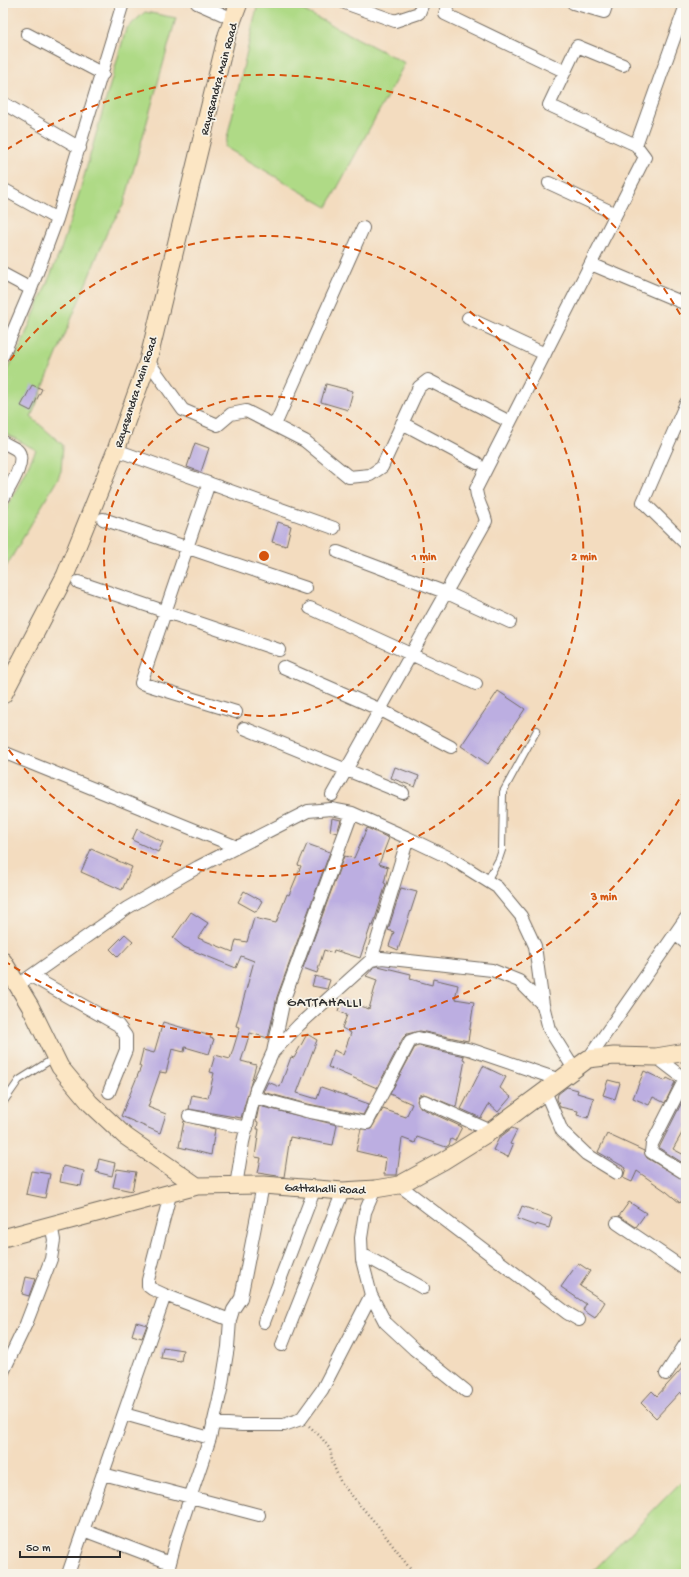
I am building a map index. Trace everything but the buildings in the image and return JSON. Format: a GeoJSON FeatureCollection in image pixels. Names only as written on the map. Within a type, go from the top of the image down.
{"type":"FeatureCollection","features":[{"type":"Feature","properties":{"kind":"street"},"geometry":{"type":"LineString","coordinates":[[4,352],[31,289],[57,219],[103,74],[123,3]]}},
{"type":"Feature","properties":{"kind":"street"},"geometry":{"type":"LineString","coordinates":[[197,3],[233,19]]}},
{"type":"Feature","properties":{"kind":"street","name":"Rayasandra Main Road"},"geometry":{"type":"LineString","coordinates":[[3,695],[65,576],[116,450],[148,361],[233,19],[239,3]]}},
{"type":"Feature","properties":{"kind":"street"},"geometry":{"type":"LineString","coordinates":[[344,3],[396,21],[409,18],[419,13],[423,3]]}},
{"type":"Feature","properties":{"kind":"street"},"geometry":{"type":"LineString","coordinates":[[450,3],[445,14],[564,71]]}},
{"type":"Feature","properties":{"kind":"street"},"geometry":{"type":"LineString","coordinates":[[573,3],[604,12],[607,3]]}},
{"type":"Feature","properties":{"kind":"street"},"geometry":{"type":"LineString","coordinates":[[636,144],[686,5]]}},
{"type":"Feature","properties":{"kind":"street"},"geometry":{"type":"LineString","coordinates":[[27,34],[103,74]]}},
{"type":"Feature","properties":{"kind":"street"},"geometry":{"type":"LineString","coordinates":[[332,795],[447,593],[486,521],[477,501],[476,489],[645,157],[636,144],[549,105],[576,46],[623,65]]}},
{"type":"Feature","properties":{"kind":"street"},"geometry":{"type":"LineString","coordinates":[[3,103],[80,148]]}},
{"type":"Feature","properties":{"kind":"street"},"geometry":{"type":"LineString","coordinates":[[550,183],[616,214]]}},
{"type":"Feature","properties":{"kind":"street"},"geometry":{"type":"LineString","coordinates":[[3,189],[57,219]]}},
{"type":"Feature","properties":{"kind":"street"},"geometry":{"type":"LineString","coordinates":[[275,425],[363,228]]}},
{"type":"Feature","properties":{"kind":"street"},"geometry":{"type":"LineString","coordinates":[[591,264],[686,304]]}},
{"type":"Feature","properties":{"kind":"street"},"geometry":{"type":"LineString","coordinates":[[3,274],[31,289]]}},
{"type":"Feature","properties":{"kind":"street"},"geometry":{"type":"LineString","coordinates":[[468,318],[545,354]]}},
{"type":"Feature","properties":{"kind":"street"},"geometry":{"type":"LineString","coordinates":[[148,361],[183,410],[218,426],[231,414],[246,411],[304,440],[349,477],[370,475],[382,467],[419,387],[428,380],[510,422]]}},
{"type":"Feature","properties":{"kind":"street"},"geometry":{"type":"LineString","coordinates":[[686,403],[643,502],[686,544]]}},
{"type":"Feature","properties":{"kind":"street"},"geometry":{"type":"LineString","coordinates":[[402,423],[477,463]]}},
{"type":"Feature","properties":{"kind":"street"},"geometry":{"type":"LineString","coordinates":[[3,442],[17,451],[21,458],[20,466],[3,499]]}},
{"type":"Feature","properties":{"kind":"street"},"geometry":{"type":"LineString","coordinates":[[116,450],[334,528]]}},
{"type":"Feature","properties":{"kind":"street"},"geometry":{"type":"LineString","coordinates":[[209,483],[140,682],[236,712]]}},
{"type":"Feature","properties":{"kind":"street"},"geometry":{"type":"LineString","coordinates":[[103,519],[306,588]]}},
{"type":"Feature","properties":{"kind":"street"},"geometry":{"type":"LineString","coordinates":[[338,552],[447,593],[510,622]]}},
{"type":"Feature","properties":{"kind":"street"},"geometry":{"type":"LineString","coordinates":[[78,582],[279,650]]}},
{"type":"Feature","properties":{"kind":"street"},"geometry":{"type":"LineString","coordinates":[[310,608],[476,684]]}},
{"type":"Feature","properties":{"kind":"street"},"geometry":{"type":"LineString","coordinates":[[283,667],[381,710],[451,748]]}},
{"type":"Feature","properties":{"kind":"street"},"geometry":{"type":"LineString","coordinates":[[244,728],[403,793]]}},
{"type":"Feature","properties":{"kind":"street"},"geometry":{"type":"LineString","coordinates":[[3,752],[237,847]]}},
{"type":"Feature","properties":{"kind":"street"},"geometry":{"type":"LineString","coordinates":[[25,980],[126,908],[198,867],[308,811],[331,808],[352,813],[408,838],[452,859],[497,887],[521,916],[535,946],[548,1030],[574,1069]]}},
{"type":"Feature","properties":{"kind":"street"},"geometry":{"type":"LineString","coordinates":[[236,1186],[254,1097],[273,1052],[284,998],[352,813]]}},
{"type":"Feature","properties":{"kind":"street"},"geometry":{"type":"LineString","coordinates":[[273,1052],[299,1025],[371,960],[408,838]]}},
{"type":"Feature","properties":{"kind":"street"},"geometry":{"type":"LineString","coordinates":[[588,1059],[686,918]]}},
{"type":"Feature","properties":{"kind":"street"},"geometry":{"type":"LineString","coordinates":[[675,934],[686,943]]}},
{"type":"Feature","properties":{"kind":"street"},"geometry":{"type":"LineString","coordinates":[[371,960],[382,958],[492,970],[519,981],[543,1005]]}},
{"type":"Feature","properties":{"kind":"street"},"geometry":{"type":"LineString","coordinates":[[3,961],[25,980],[118,1025],[126,1036],[126,1050],[109,1092]]}},
{"type":"Feature","properties":{"kind":"street"},"geometry":{"type":"LineString","coordinates":[[25,980],[55,1058],[60,1067],[90,1103],[125,1136],[197,1186]]}},
{"type":"Feature","properties":{"kind":"street"},"geometry":{"type":"LineString","coordinates":[[254,1097],[306,1111],[367,1123],[410,1041],[418,1038],[472,1050],[560,1080]]}},
{"type":"Feature","properties":{"kind":"street","name":"Gattahalli Road"},"geometry":{"type":"LineString","coordinates":[[3,1238],[171,1191],[197,1186],[263,1185],[343,1191],[375,1189],[399,1185],[443,1161],[491,1131],[588,1059],[614,1056],[656,1057],[686,1052]]}},
{"type":"Feature","properties":{"kind":"street"},"geometry":{"type":"LineString","coordinates":[[656,1057],[686,1080],[652,1144],[651,1152],[686,1174]]}},
{"type":"Feature","properties":{"kind":"street"},"geometry":{"type":"LineString","coordinates":[[545,1091],[562,1131],[586,1154],[617,1173]]}},
{"type":"Feature","properties":{"kind":"street"},"geometry":{"type":"LineString","coordinates":[[424,1101],[491,1131]]}},
{"type":"Feature","properties":{"kind":"street"},"geometry":{"type":"LineString","coordinates":[[189,1116],[247,1128]]}},
{"type":"Feature","properties":{"kind":"street"},"geometry":{"type":"LineString","coordinates":[[84,1530],[169,1569],[176,1540],[214,1423],[227,1354],[230,1320],[233,1310],[241,1298],[263,1185]]}},
{"type":"Feature","properties":{"kind":"street"},"geometry":{"type":"LineString","coordinates":[[399,1185],[567,1313],[579,1320]]}},
{"type":"Feature","properties":{"kind":"street"},"geometry":{"type":"LineString","coordinates":[[264,1322],[316,1188]]}},
{"type":"Feature","properties":{"kind":"street"},"geometry":{"type":"LineString","coordinates":[[375,1189],[366,1212],[361,1238],[362,1254],[371,1295],[385,1322],[454,1383],[466,1391]]}},
{"type":"Feature","properties":{"kind":"street"},"geometry":{"type":"LineString","coordinates":[[171,1191],[148,1280],[148,1286],[165,1295],[230,1320]]}},
{"type":"Feature","properties":{"kind":"street"},"geometry":{"type":"LineString","coordinates":[[282,1345],[343,1191]]}},
{"type":"Feature","properties":{"kind":"street"},"geometry":{"type":"LineString","coordinates":[[617,1223],[686,1270]]}},
{"type":"Feature","properties":{"kind":"street"},"geometry":{"type":"LineString","coordinates":[[3,1372],[26,1324],[51,1259],[54,1240],[51,1224]]}},
{"type":"Feature","properties":{"kind":"street"},"geometry":{"type":"LineString","coordinates":[[362,1254],[422,1288]]}},
{"type":"Feature","properties":{"kind":"street"},"geometry":{"type":"LineString","coordinates":[[68,1574],[165,1295]]}},
{"type":"Feature","properties":{"kind":"street"},"geometry":{"type":"LineString","coordinates":[[214,1423],[284,1425],[301,1420],[322,1390],[371,1295]]}},
{"type":"Feature","properties":{"kind":"street"},"geometry":{"type":"LineString","coordinates":[[666,1374],[686,1343]]}},
{"type":"Feature","properties":{"kind":"street"},"geometry":{"type":"LineString","coordinates":[[124,1414],[210,1438]]}},
{"type":"Feature","properties":{"kind":"street"},"geometry":{"type":"LineString","coordinates":[[103,1474],[258,1515]]}},
{"type":"Feature","properties":{"kind":"lane"},"geometry":{"type":"LineString","coordinates":[[487,881],[499,859],[502,850],[503,792],[537,730]]}},
{"type":"Feature","properties":{"kind":"lane"},"geometry":{"type":"LineString","coordinates":[[3,1103],[19,1080],[55,1058]]}},
{"type":"Feature","properties":{"kind":"path"},"geometry":{"type":"LineString","coordinates":[[301,1420],[320,1436],[330,1449],[333,1464],[341,1483],[378,1526],[414,1574]]}},
{"type":"Feature","properties":{"kind":"green space"},"geometry":{"type":"Polygon","coordinates":[[[258,3],[289,3],[405,63],[327,207],[225,147],[258,3]]]}},
{"type":"Feature","properties":{"kind":"green space"},"geometry":{"type":"Polygon","coordinates":[[[145,12],[176,18],[124,204],[108,230],[31,417],[63,445],[61,471],[3,572],[3,516],[36,450],[3,432],[3,376],[19,350],[60,252],[79,194],[126,29],[145,12]]]}},
{"type":"Feature","properties":{"kind":"green space"},"geometry":{"type":"Polygon","coordinates":[[[680,1483],[686,1488],[686,1574],[590,1574],[680,1483]]]}},
{"type":"Feature","properties":{"kind":"district","name":"GATTAHALLI"},"geometry":{"type":"Point","coordinates":[325,1001]}}]}
